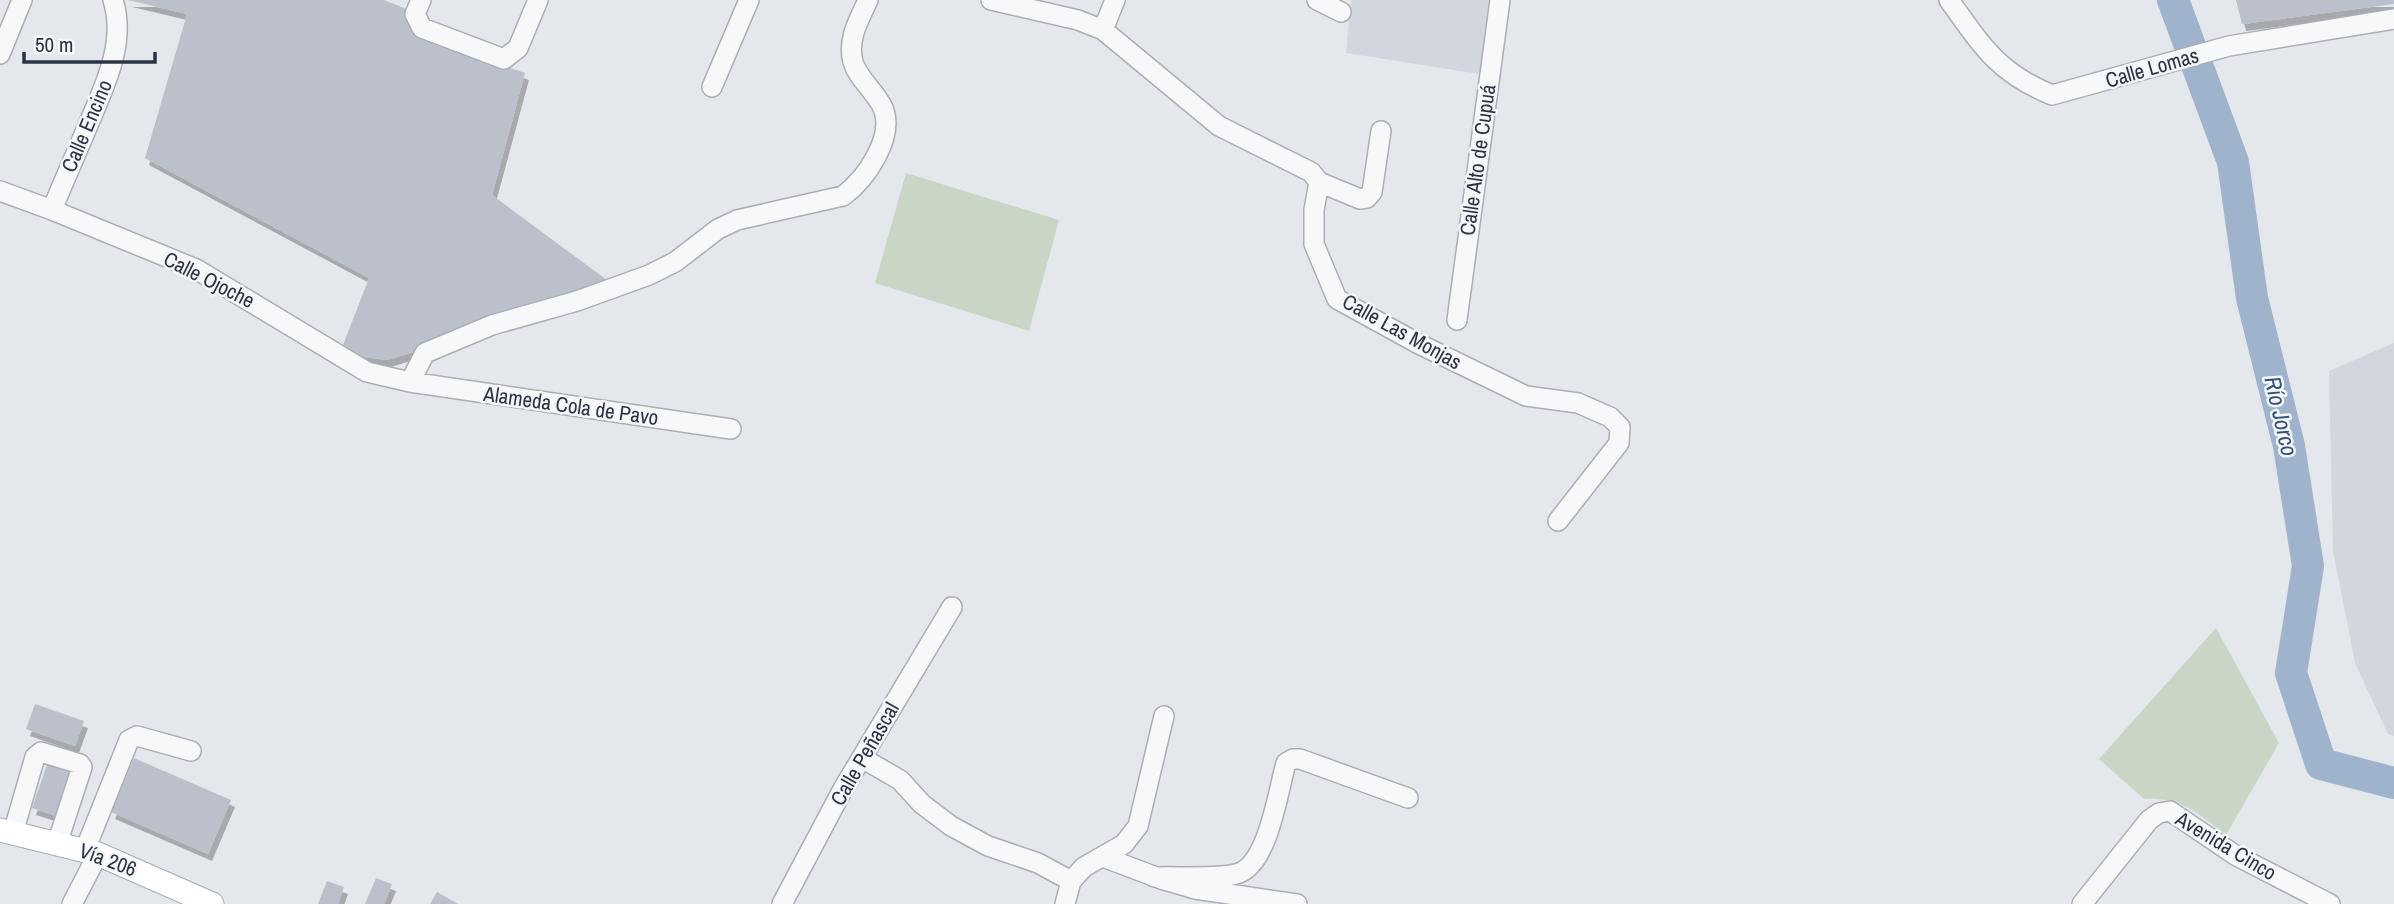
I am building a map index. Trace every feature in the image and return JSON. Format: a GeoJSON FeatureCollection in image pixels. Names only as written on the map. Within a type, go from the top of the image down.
{"type":"FeatureCollection","features":[{"type":"Feature","properties":{"kind":"main road","name":"Vía 206"},"geometry":{"type":"LineString","coordinates":[[4,834],[91,852],[212,904]]}},
{"type":"Feature","properties":{"kind":"street"},"geometry":{"type":"LineString","coordinates":[[0,54],[22,0]]}},
{"type":"Feature","properties":{"kind":"street","name":"Calle Encino"},"geometry":{"type":"LineString","coordinates":[[52,210],[109,74],[117,39],[117,13],[113,0]]}},
{"type":"Feature","properties":{"kind":"street"},"geometry":{"type":"LineString","coordinates":[[421,0],[415,14],[422,28],[504,59],[518,48],[538,0]]}},
{"type":"Feature","properties":{"kind":"street"},"geometry":{"type":"LineString","coordinates":[[712,87],[749,0]]}},
{"type":"Feature","properties":{"kind":"street"},"geometry":{"type":"LineString","coordinates":[[410,382],[425,353],[492,326],[577,302],[649,275],[675,262],[718,229],[737,220],[843,196],[858,186],[888,125],[882,106],[853,62],[852,34],[868,0]]}},
{"type":"Feature","properties":{"kind":"street"},"geometry":{"type":"LineString","coordinates":[[991,0],[1078,20],[1103,30],[1219,126],[1311,172],[1319,182],[1360,199],[1367,198],[1372,192],[1381,131]]}},
{"type":"Feature","properties":{"kind":"street"},"geometry":{"type":"LineString","coordinates":[[1103,30],[1115,0]]}},
{"type":"Feature","properties":{"kind":"street"},"geometry":{"type":"LineString","coordinates":[[1318,0],[1341,12]]}},
{"type":"Feature","properties":{"kind":"street","name":"Calle Alto de Cupuá"},"geometry":{"type":"LineString","coordinates":[[1457,320],[1500,0]]}},
{"type":"Feature","properties":{"kind":"street","name":"Calle Lomas"},"geometry":{"type":"LineString","coordinates":[[1949,0],[1988,53],[2019,80],[2052,95],[2229,46],[2394,19]]}},
{"type":"Feature","properties":{"kind":"street","name":"Calle Las Monjas"},"geometry":{"type":"LineString","coordinates":[[1319,182],[1314,210],[1314,244],[1337,299],[1417,343],[1526,396],[1578,403],[1610,417],[1620,427],[1619,443],[1558,521]]}},
{"type":"Feature","properties":{"kind":"street","name":"Calle Ojoche"},"geometry":{"type":"LineString","coordinates":[[0,191],[196,269],[367,372],[410,382]]}},
{"type":"Feature","properties":{"kind":"street","name":"Alameda Cola de Pavo"},"geometry":{"type":"LineString","coordinates":[[410,382],[731,429]]}},
{"type":"Feature","properties":{"kind":"street","name":"Calle Peñascal"},"geometry":{"type":"LineString","coordinates":[[782,904],[862,758],[952,607]]}},
{"type":"Feature","properties":{"kind":"street"},"geometry":{"type":"LineString","coordinates":[[1065,904],[1071,881],[1084,867],[1124,844],[1138,826],[1164,716]]}},
{"type":"Feature","properties":{"kind":"street"},"geometry":{"type":"LineString","coordinates":[[72,904],[129,740],[137,736],[191,751]]}},
{"type":"Feature","properties":{"kind":"street"},"geometry":{"type":"LineString","coordinates":[[4,834],[35,757],[41,752],[80,764],[82,767],[57,844]]}},
{"type":"Feature","properties":{"kind":"street"},"geometry":{"type":"LineString","coordinates":[[862,758],[900,780],[922,804],[951,826],[988,846],[1038,863],[1071,881]]}},
{"type":"Feature","properties":{"kind":"street"},"geometry":{"type":"LineString","coordinates":[[1154,877],[1236,874],[1254,863],[1264,846],[1286,763],[1293,759],[1300,759],[1408,798]]}},
{"type":"Feature","properties":{"kind":"street","name":"Avenida Cinco"},"geometry":{"type":"LineString","coordinates":[[2082,904],[2149,820],[2159,813],[2170,811],[2235,855],[2330,904]]}},
{"type":"Feature","properties":{"kind":"street"},"geometry":{"type":"LineString","coordinates":[[1103,857],[1154,877],[1195,889],[1297,904]]}},
{"type":"Feature","properties":{"kind":"shaded area"},"geometry":{"type":"Polygon","coordinates":[[[1351,0],[1489,0],[1480,74],[1346,53],[1351,0]]]}},
{"type":"Feature","properties":{"kind":"shaded area"},"geometry":{"type":"Polygon","coordinates":[[[2394,343],[2394,736],[2388,734],[2355,663],[2333,551],[2329,371],[2394,343]]]}},
{"type":"Feature","properties":{"kind":"green space"},"geometry":{"type":"Polygon","coordinates":[[[906,173],[1059,220],[1029,331],[875,283],[906,173]]]}},
{"type":"Feature","properties":{"kind":"green space"},"geometry":{"type":"Polygon","coordinates":[[[2216,628],[2279,743],[2226,835],[2197,813],[2179,804],[2144,799],[2099,759],[2216,628]]]}},
{"type":"Feature","properties":{"kind":"building"},"geometry":{"type":"Polygon","coordinates":[[[128,0],[384,0],[409,10],[410,26],[422,38],[525,73],[492,195],[611,283],[493,314],[413,352],[387,360],[365,357],[343,345],[369,278],[145,158],[187,14],[128,0]]]}},
{"type":"Feature","properties":{"kind":"building"},"geometry":{"type":"Polygon","coordinates":[[[2236,0],[2394,0],[2394,4],[2242,24],[2236,0]]]}},
{"type":"Feature","properties":{"kind":"building"},"geometry":{"type":"Polygon","coordinates":[[[35,704],[84,721],[75,746],[26,729],[35,704]]]}},
{"type":"Feature","properties":{"kind":"building"},"geometry":{"type":"Polygon","coordinates":[[[134,758],[231,800],[208,854],[111,812],[134,758]]]}},
{"type":"Feature","properties":{"kind":"building"},"geometry":{"type":"Polygon","coordinates":[[[49,759],[77,768],[60,817],[32,808],[49,759]]]}},
{"type":"Feature","properties":{"kind":"building"},"geometry":{"type":"Polygon","coordinates":[[[376,878],[392,884],[384,904],[365,904],[376,878]]]}},
{"type":"Feature","properties":{"kind":"building"},"geometry":{"type":"Polygon","coordinates":[[[327,881],[344,887],[338,904],[318,904],[327,881]]]}},
{"type":"Feature","properties":{"kind":"building"},"geometry":{"type":"Polygon","coordinates":[[[437,892],[458,904],[430,904],[437,892]]]}},
{"type":"Feature","properties":{"kind":"waterway","name":"Río Jorco"},"geometry":{"type":"LineString","coordinates":[[2173,0],[2233,162],[2252,298],[2289,446],[2308,566],[2291,673],[2321,764],[2394,783]]}}]}
